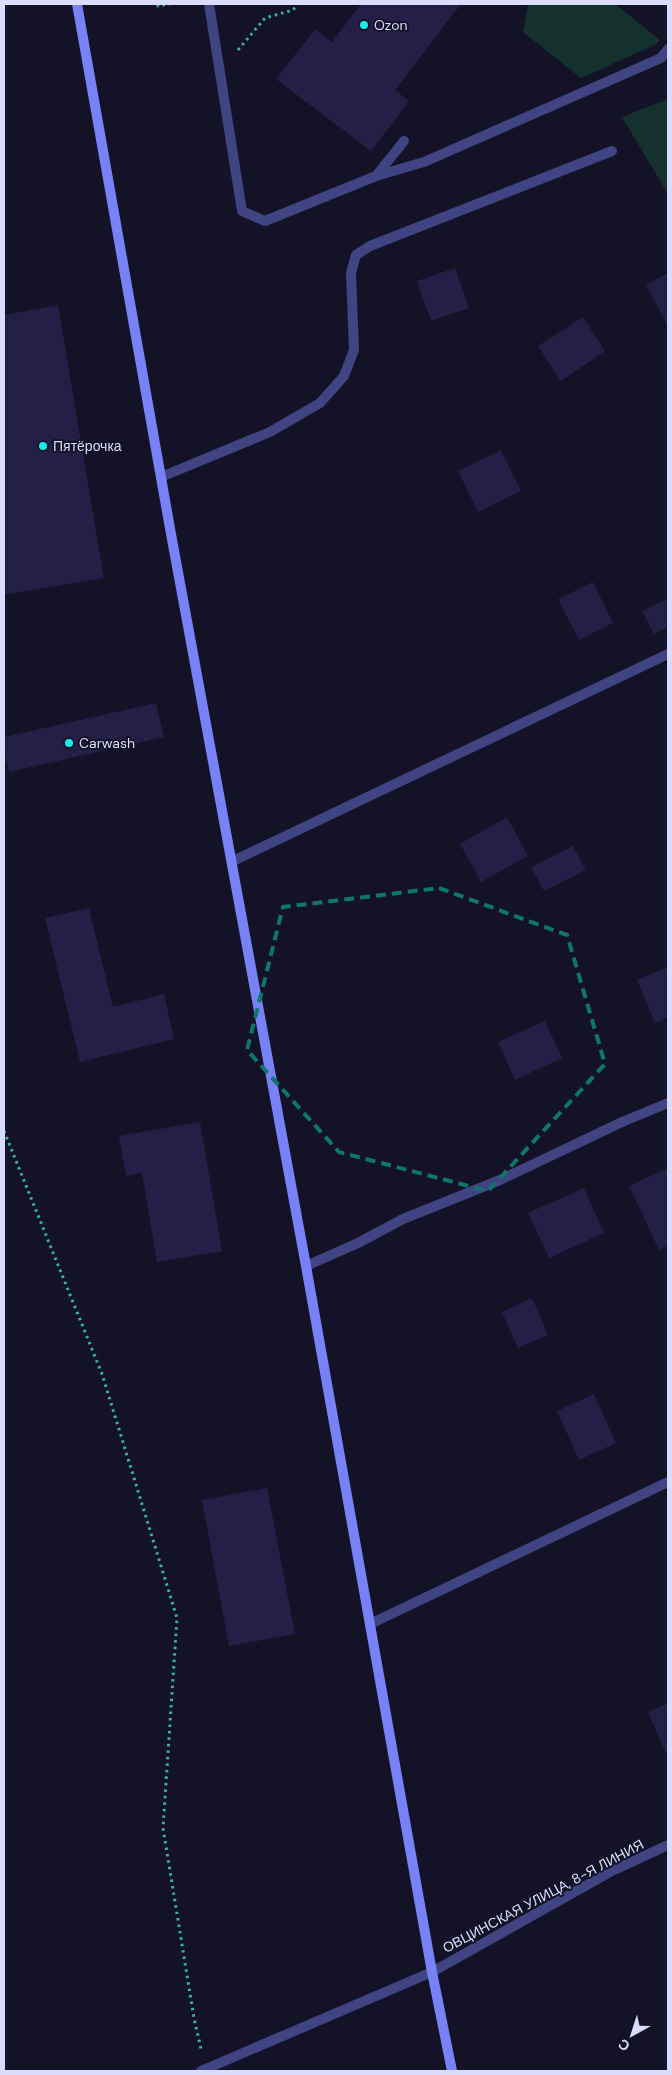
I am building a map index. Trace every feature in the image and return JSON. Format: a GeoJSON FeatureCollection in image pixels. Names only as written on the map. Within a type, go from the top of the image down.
{"type":"FeatureCollection","features":[{"type":"Feature","properties":{"kind":"main road"},"geometry":{"type":"LineString","coordinates":[[77,4],[432,1972],[452,2071]]}},
{"type":"Feature","properties":{"kind":"street"},"geometry":{"type":"LineString","coordinates":[[209,4],[242,211],[265,221],[376,176],[424,162],[662,58],[668,49]]}},
{"type":"Feature","properties":{"kind":"street"},"geometry":{"type":"LineString","coordinates":[[376,176],[404,141]]}},
{"type":"Feature","properties":{"kind":"street"},"geometry":{"type":"LineString","coordinates":[[161,477],[270,432],[320,403],[332,390],[344,376],[354,350],[351,273],[356,255],[370,246],[612,151]]}},
{"type":"Feature","properties":{"kind":"street"},"geometry":{"type":"LineString","coordinates":[[233,862],[668,654]]}},
{"type":"Feature","properties":{"kind":"street"},"geometry":{"type":"LineString","coordinates":[[306,1266],[358,1243],[404,1219],[500,1180],[622,1122],[668,1103]]}},
{"type":"Feature","properties":{"kind":"street"},"geometry":{"type":"LineString","coordinates":[[370,1624],[668,1482]]}},
{"type":"Feature","properties":{"kind":"street","name":"ОВЦИНСКАЯ УЛИЦА, 8-Я ЛИНИЯ"},"geometry":{"type":"LineString","coordinates":[[203,2070],[432,1972],[612,1871],[668,1845]]}},
{"type":"Feature","properties":{"kind":"path"},"geometry":{"type":"LineString","coordinates":[[158,4],[158,6],[170,4]]}},
{"type":"Feature","properties":{"kind":"path"},"geometry":{"type":"LineString","coordinates":[[220,71],[265,18],[292,10],[298,4]]}},
{"type":"Feature","properties":{"kind":"path"},"geometry":{"type":"LineString","coordinates":[[4,1131],[102,1374],[177,1618],[163,1828],[203,2070]]}},
{"type":"Feature","properties":{"kind":"highlighted area"},"geometry":{"type":"Polygon","coordinates":[[[439,888],[567,935],[605,1064],[488,1191],[339,1152],[247,1050],[283,907],[439,888]]]}},
{"type":"Feature","properties":{"kind":"green space"},"geometry":{"type":"Polygon","coordinates":[[[528,4],[615,4],[660,40],[655,45],[581,78],[523,32],[528,4]]]}},
{"type":"Feature","properties":{"kind":"green space"},"geometry":{"type":"Polygon","coordinates":[[[668,99],[668,194],[622,117],[668,99]]]}},
{"type":"Feature","properties":{"kind":"building"},"geometry":{"type":"Polygon","coordinates":[[[361,4],[461,4],[395,90],[409,101],[371,151],[276,79],[315,29],[332,42],[361,4]]]}},
{"type":"Feature","properties":{"kind":"building"},"geometry":{"type":"Polygon","coordinates":[[[455,268],[469,308],[431,321],[417,281],[455,268]]]}},
{"type":"Feature","properties":{"kind":"building"},"geometry":{"type":"Polygon","coordinates":[[[668,273],[668,326],[646,285],[668,273]]]}},
{"type":"Feature","properties":{"kind":"building","name":"Пятёрочка"},"geometry":{"type":"Polygon","coordinates":[[[58,305],[104,578],[4,595],[4,315],[58,305]]]}},
{"type":"Feature","properties":{"kind":"building"},"geometry":{"type":"Polygon","coordinates":[[[583,317],[605,351],[561,381],[538,346],[583,317]]]}},
{"type":"Feature","properties":{"kind":"building"},"geometry":{"type":"Polygon","coordinates":[[[501,450],[521,491],[478,512],[458,471],[501,450]]]}},
{"type":"Feature","properties":{"kind":"building"},"geometry":{"type":"Polygon","coordinates":[[[593,582],[613,623],[579,640],[558,599],[593,582]]]}},
{"type":"Feature","properties":{"kind":"building"},"geometry":{"type":"Polygon","coordinates":[[[668,598],[668,627],[654,634],[642,611],[668,598]]]}},
{"type":"Feature","properties":{"kind":"building","name":"Carwash"},"geometry":{"type":"Polygon","coordinates":[[[156,703],[164,737],[9,772],[4,749],[4,737],[156,703]]]}},
{"type":"Feature","properties":{"kind":"building"},"geometry":{"type":"Polygon","coordinates":[[[507,817],[528,856],[481,882],[460,844],[507,817]]]}},
{"type":"Feature","properties":{"kind":"building"},"geometry":{"type":"Polygon","coordinates":[[[573,846],[586,870],[544,891],[531,867],[573,846]]]}},
{"type":"Feature","properties":{"kind":"building"},"geometry":{"type":"Polygon","coordinates":[[[89,908],[113,1007],[164,994],[174,1039],[80,1062],[45,918],[89,908]]]}},
{"type":"Feature","properties":{"kind":"building"},"geometry":{"type":"Polygon","coordinates":[[[668,967],[668,1017],[655,1023],[637,980],[668,967]]]}},
{"type":"Feature","properties":{"kind":"building"},"geometry":{"type":"Polygon","coordinates":[[[545,1021],[562,1058],[515,1080],[498,1042],[545,1021]]]}},
{"type":"Feature","properties":{"kind":"building"},"geometry":{"type":"Polygon","coordinates":[[[200,1122],[222,1251],[157,1262],[142,1173],[126,1176],[119,1136],[200,1122]]]}},
{"type":"Feature","properties":{"kind":"building"},"geometry":{"type":"Polygon","coordinates":[[[668,1168],[668,1246],[659,1250],[629,1186],[668,1168]]]}},
{"type":"Feature","properties":{"kind":"building"},"geometry":{"type":"Polygon","coordinates":[[[584,1188],[604,1233],[549,1258],[528,1213],[584,1188]]]}},
{"type":"Feature","properties":{"kind":"building"},"geometry":{"type":"Polygon","coordinates":[[[532,1298],[548,1335],[518,1348],[502,1312],[532,1298]]]}},
{"type":"Feature","properties":{"kind":"building"},"geometry":{"type":"Polygon","coordinates":[[[594,1394],[616,1443],[579,1460],[557,1411],[594,1394]]]}},
{"type":"Feature","properties":{"kind":"building"},"geometry":{"type":"Polygon","coordinates":[[[267,1488],[295,1634],[229,1646],[202,1500],[267,1488]]]}},
{"type":"Feature","properties":{"kind":"building"},"geometry":{"type":"Polygon","coordinates":[[[668,1703],[668,1758],[648,1712],[668,1703]]]}},
{"type":"Feature","properties":{"kind":"place","name":"Ozon"},"geometry":{"type":"Point","coordinates":[364,25]}},
{"type":"Feature","properties":{"kind":"place","name":"Пятёрочка"},"geometry":{"type":"Point","coordinates":[43,446]}},
{"type":"Feature","properties":{"kind":"place","name":"Carwash"},"geometry":{"type":"Point","coordinates":[69,743]}}]}
